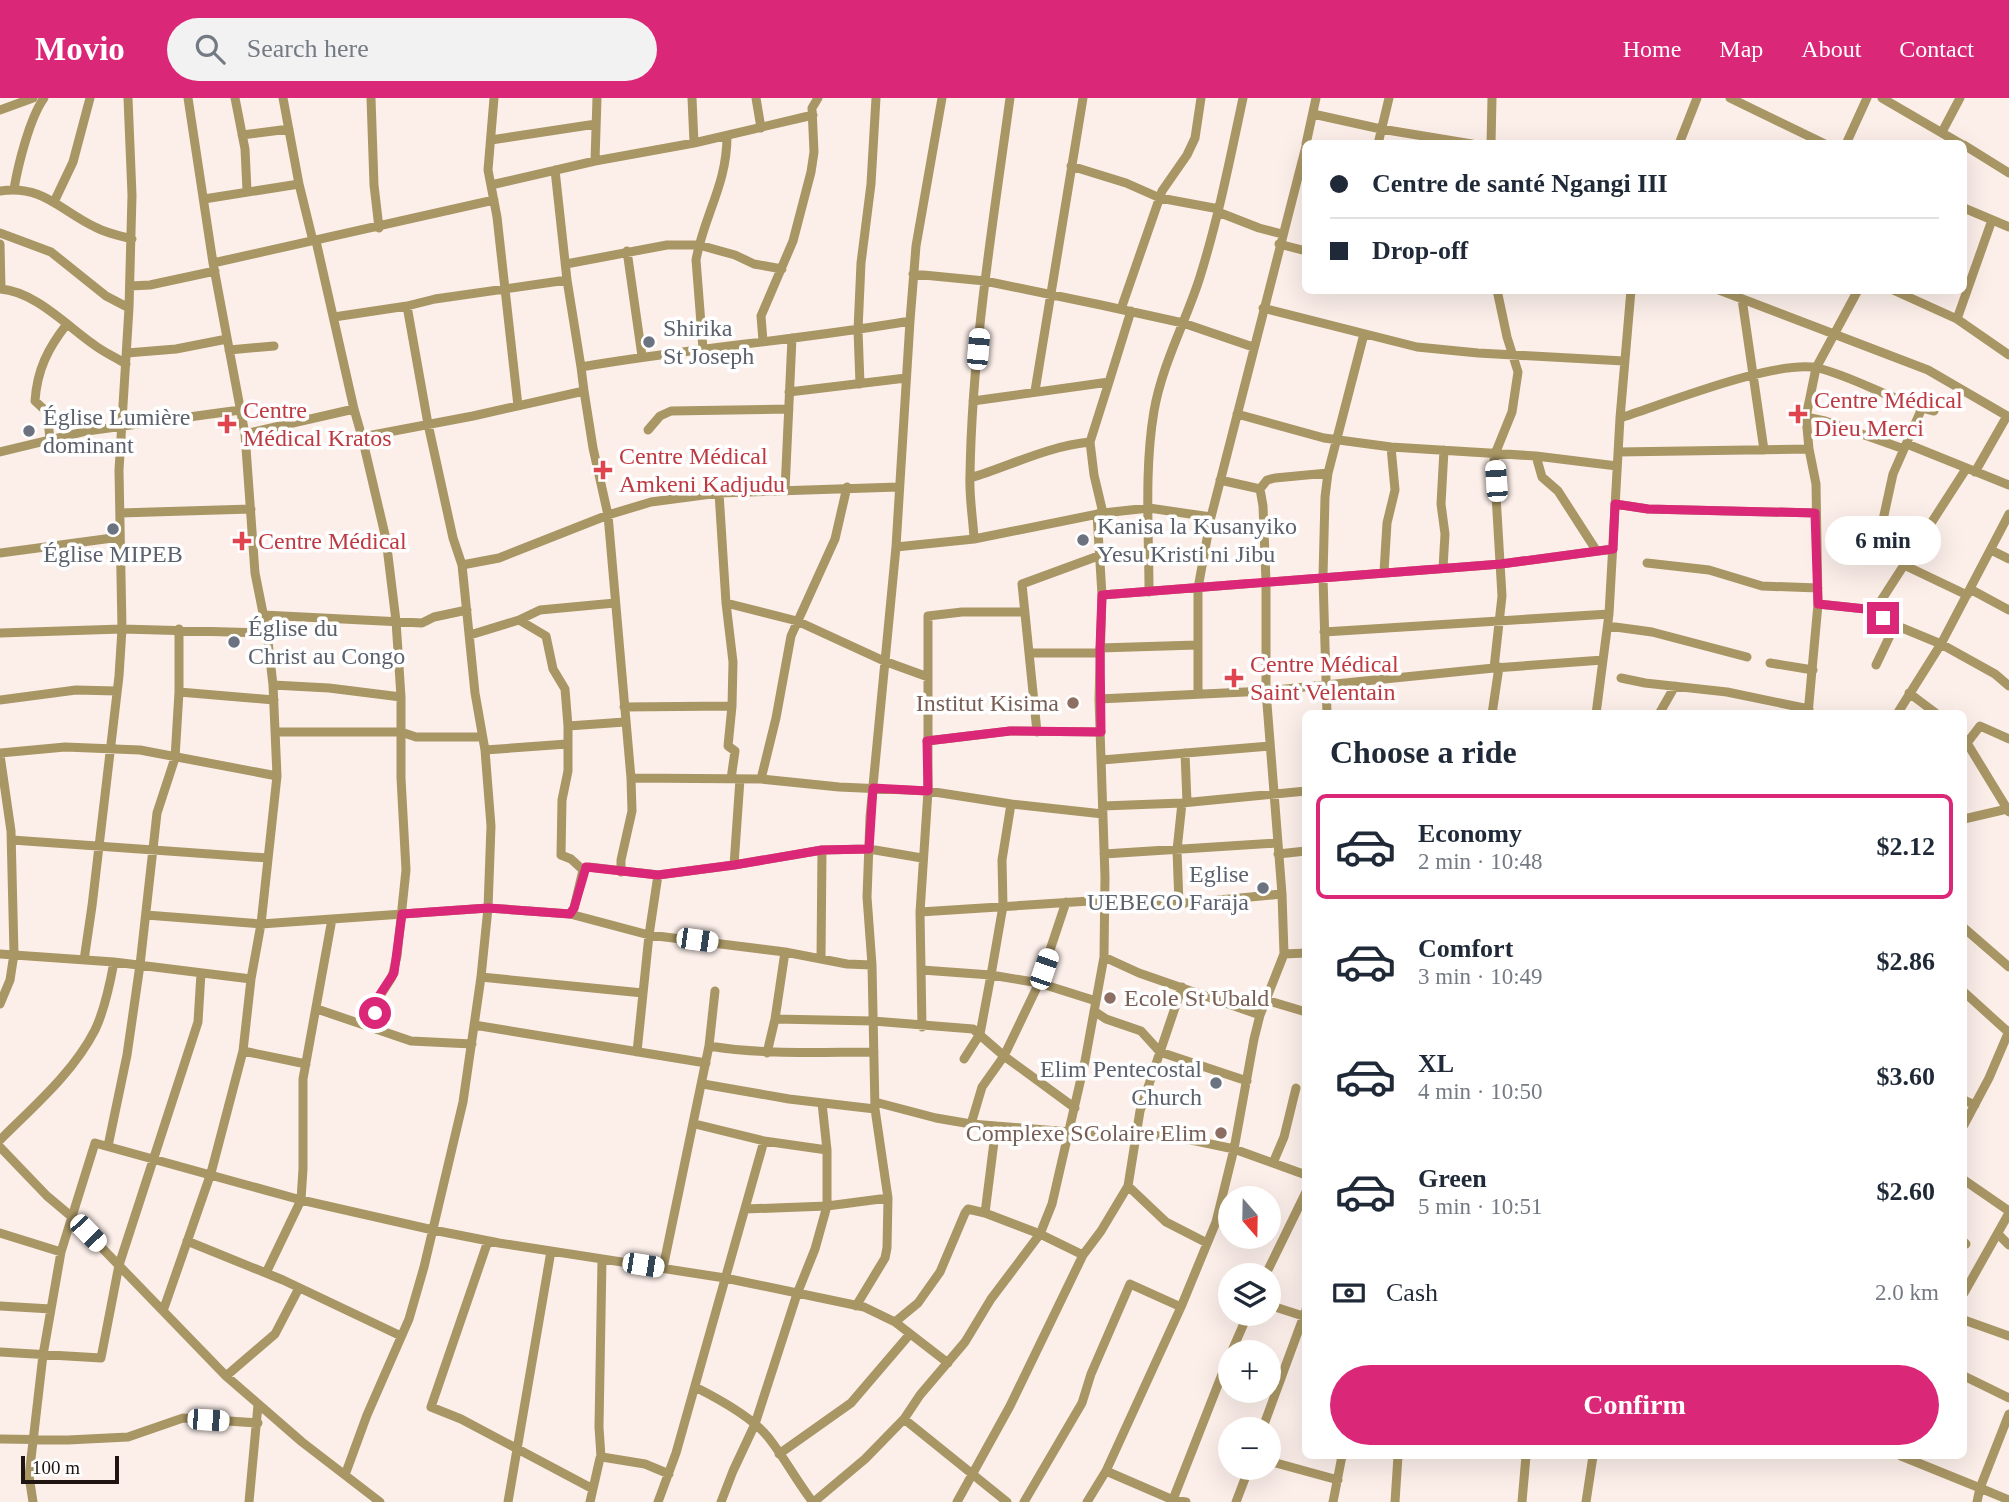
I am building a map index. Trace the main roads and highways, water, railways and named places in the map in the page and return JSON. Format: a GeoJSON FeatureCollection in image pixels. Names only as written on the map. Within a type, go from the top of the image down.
{"type":"FeatureCollection","features":[{"type":"Feature","properties":{"kind":"place","name":"Shirika St Joseph"},"geometry":{"type":"Point","coordinates":[649,342]}},
{"type":"Feature","properties":{"kind":"place","name":"Centre Médical Dieu Merci"},"geometry":{"type":"Point","coordinates":[1798,414]}},
{"type":"Feature","properties":{"kind":"place","name":"Centre Médical Kratos"},"geometry":{"type":"Point","coordinates":[227,424]}},
{"type":"Feature","properties":{"kind":"place","name":"Église Lumière dominant"},"geometry":{"type":"Point","coordinates":[29,431]}},
{"type":"Feature","properties":{"kind":"place","name":"Centre Médical Amkeni Kadjudu"},"geometry":{"type":"Point","coordinates":[603,470]}},
{"type":"Feature","properties":{"kind":"place","name":"Église MIPEB"},"geometry":{"type":"Point","coordinates":[113,529]}},
{"type":"Feature","properties":{"kind":"place","name":"Kanisa la Kusanyiko Yesu Kristi ni Jibu"},"geometry":{"type":"Point","coordinates":[1083,540]}},
{"type":"Feature","properties":{"kind":"place","name":"Centre Médical"},"geometry":{"type":"Point","coordinates":[242,541]}},
{"type":"Feature","properties":{"kind":"place","name":"Église du Christ au Congo"},"geometry":{"type":"Point","coordinates":[234,642]}},
{"type":"Feature","properties":{"kind":"place","name":"Centre Médical Saint Velentain"},"geometry":{"type":"Point","coordinates":[1234,678]}},
{"type":"Feature","properties":{"kind":"place","name":"Institut Kisima"},"geometry":{"type":"Point","coordinates":[1073,703]}},
{"type":"Feature","properties":{"kind":"place","name":"Eglise UEBECO Faraja"},"geometry":{"type":"Point","coordinates":[1263,888]}},
{"type":"Feature","properties":{"kind":"place","name":"Ecole St Ubald"},"geometry":{"type":"Point","coordinates":[1110,998]}},
{"type":"Feature","properties":{"kind":"place","name":"Elim Pentecostal Church"},"geometry":{"type":"Point","coordinates":[1216,1083]}},
{"type":"Feature","properties":{"kind":"place","name":"Complexe SColaire Elim"},"geometry":{"type":"Point","coordinates":[1221,1133]}}]}
